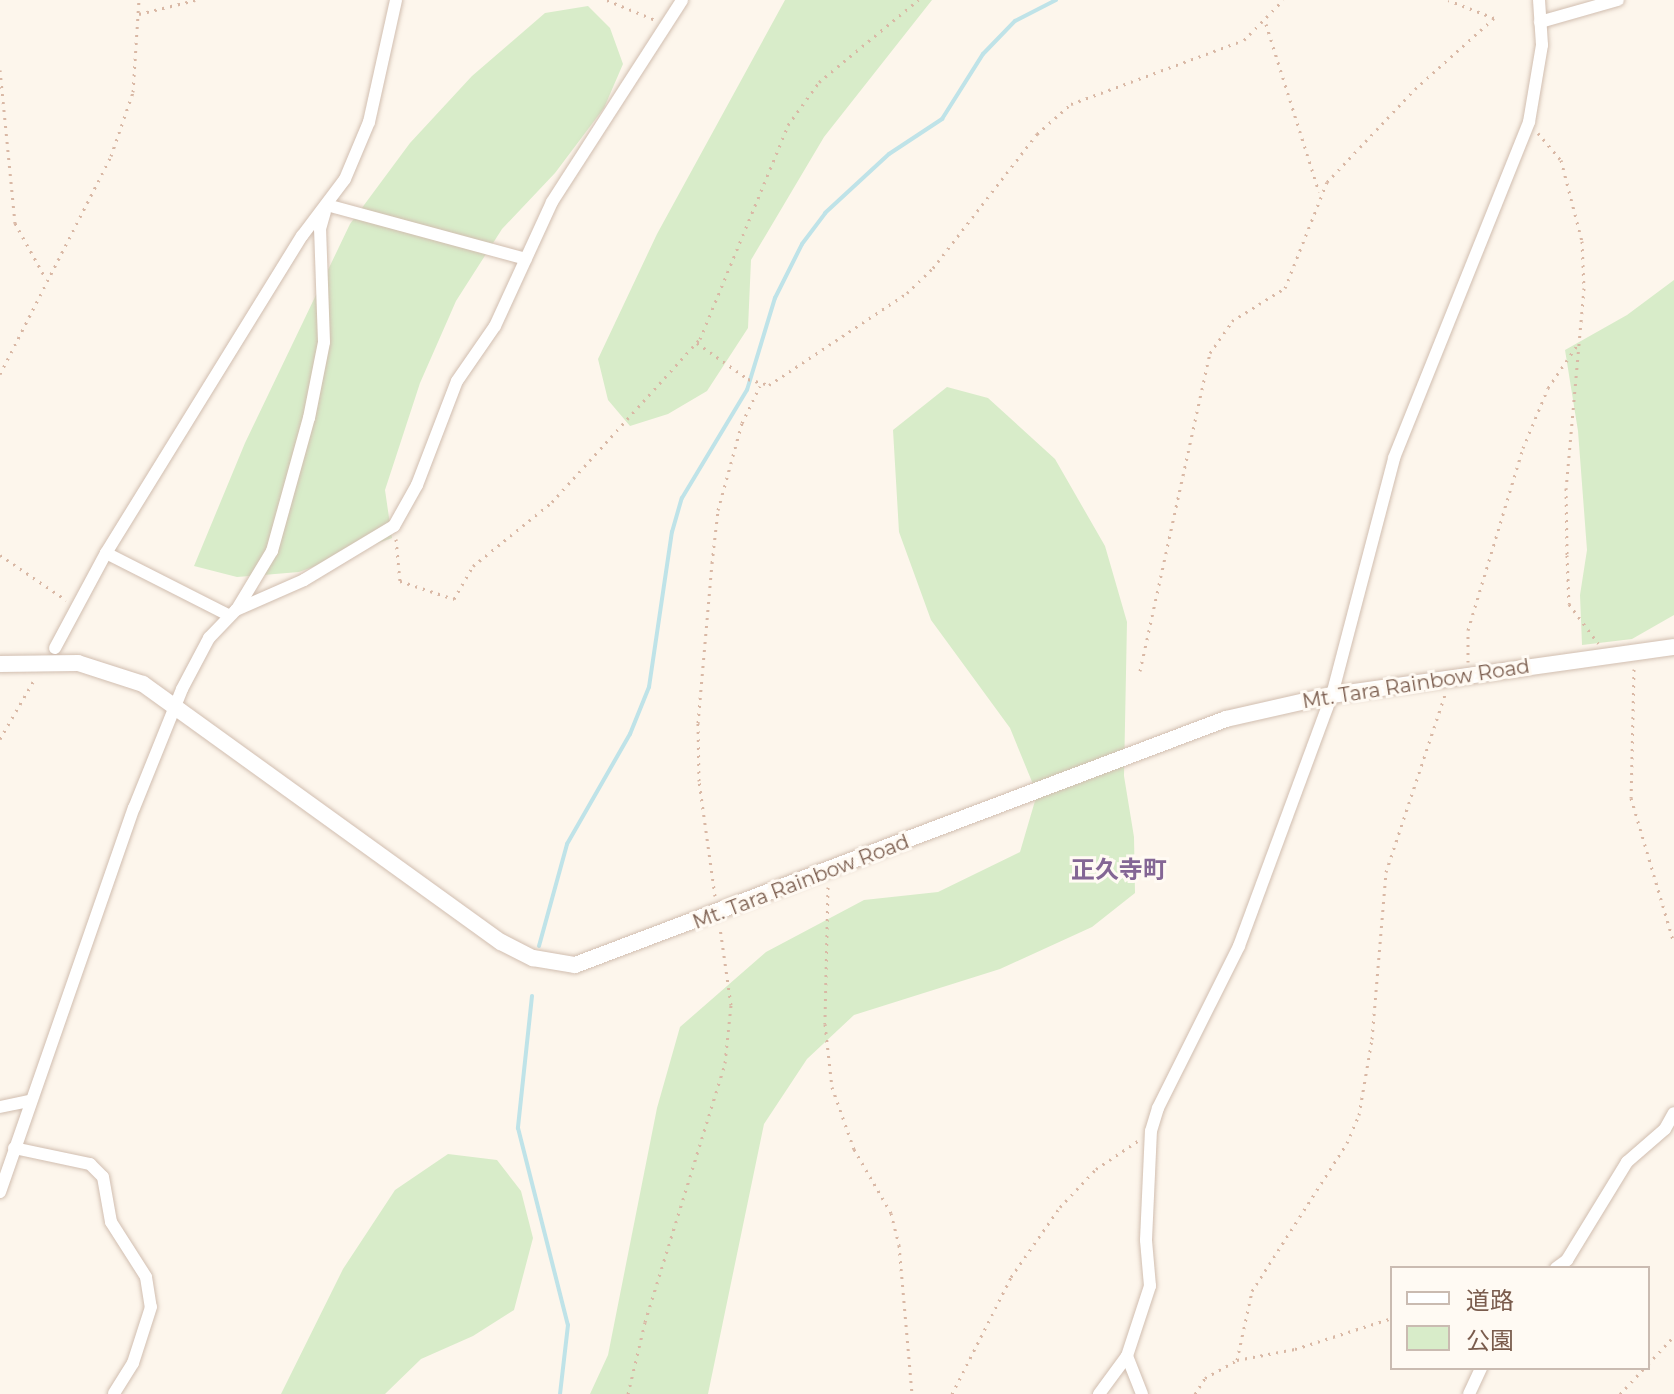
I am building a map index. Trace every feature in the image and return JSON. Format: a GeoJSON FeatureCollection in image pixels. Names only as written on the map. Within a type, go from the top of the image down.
{"type":"FeatureCollection","features":[{"type":"Feature","properties":{"kind":"street"},"geometry":{"type":"LineString","coordinates":[[0,1192],[29,1101],[134,808],[202,651],[232,613],[272,551],[309,418],[324,342],[320,229],[327,205],[369,122],[396,0]]}},
{"type":"Feature","properties":{"kind":"street"},"geometry":{"type":"LineString","coordinates":[[232,613],[304,580],[394,526],[417,485],[457,381],[495,326],[577,158],[682,0]]}},
{"type":"Feature","properties":{"kind":"street"},"geometry":{"type":"LineString","coordinates":[[1099,1394],[1127,1356],[1150,1286],[1146,1240],[1151,1131],[1239,946],[1332,695],[1394,458],[1529,122],[1542,45],[1539,0]]}},
{"type":"Feature","properties":{"kind":"street"},"geometry":{"type":"LineString","coordinates":[[1540,22],[1618,0]]}},
{"type":"Feature","properties":{"kind":"street"},"geometry":{"type":"LineString","coordinates":[[327,205],[526,259]]}},
{"type":"Feature","properties":{"kind":"street"},"geometry":{"type":"LineString","coordinates":[[55,648],[106,553],[302,236],[327,205]]}},
{"type":"Feature","properties":{"kind":"street"},"geometry":{"type":"LineString","coordinates":[[106,553],[232,613]]}},
{"type":"Feature","properties":{"kind":"street","name":"Mt. Tara Rainbow Road"},"geometry":{"type":"LineString","coordinates":[[0,664],[44,661],[109,669],[178,705],[501,942],[533,958],[575,965],[718,914],[1174,736],[1332,695],[1674,647]]}},
{"type":"Feature","properties":{"kind":"street"},"geometry":{"type":"LineString","coordinates":[[0,1107],[29,1101]]}},
{"type":"Feature","properties":{"kind":"street"},"geometry":{"type":"LineString","coordinates":[[1559,1266],[1567,1260],[1627,1162],[1665,1129],[1674,1113]]}},
{"type":"Feature","properties":{"kind":"street"},"geometry":{"type":"LineString","coordinates":[[14,1148],[90,1164],[103,1177],[111,1222],[146,1277],[151,1307],[133,1363],[114,1394]]}},
{"type":"Feature","properties":{"kind":"street"},"geometry":{"type":"LineString","coordinates":[[1127,1356],[1142,1394]]}},
{"type":"Feature","properties":{"kind":"street"},"geometry":{"type":"LineString","coordinates":[[1469,1394],[1480,1370]]}},
{"type":"Feature","properties":{"kind":"path"},"geometry":{"type":"LineString","coordinates":[[0,374],[111,156],[133,92],[139,0]]}},
{"type":"Feature","properties":{"kind":"path"},"geometry":{"type":"LineString","coordinates":[[139,14],[195,0]]}},
{"type":"Feature","properties":{"kind":"path"},"geometry":{"type":"LineString","coordinates":[[607,0],[665,24]]}},
{"type":"Feature","properties":{"kind":"path"},"geometry":{"type":"LineString","coordinates":[[394,526],[400,581],[454,599],[473,566],[552,502],[697,343],[788,125],[819,82],[918,0]]}},
{"type":"Feature","properties":{"kind":"path"},"geometry":{"type":"LineString","coordinates":[[628,1394],[645,1322],[725,1063],[731,1005],[699,781],[698,723],[718,510],[742,423],[759,386],[907,293],[933,268],[1037,134],[1071,104],[1244,40],[1266,22],[1283,0]]}},
{"type":"Feature","properties":{"kind":"path"},"geometry":{"type":"LineString","coordinates":[[1140,671],[1210,353],[1232,321],[1285,288],[1319,192],[1415,89],[1494,18],[1448,0]]}},
{"type":"Feature","properties":{"kind":"path"},"geometry":{"type":"LineString","coordinates":[[1266,22],[1319,192]]}},
{"type":"Feature","properties":{"kind":"path"},"geometry":{"type":"LineString","coordinates":[[0,70],[15,223],[46,279]]}},
{"type":"Feature","properties":{"kind":"path"},"geometry":{"type":"LineString","coordinates":[[1529,122],[1561,160],[1582,241],[1580,341],[1566,488],[1569,604],[1607,656]]}},
{"type":"Feature","properties":{"kind":"path"},"geometry":{"type":"LineString","coordinates":[[1237,1360],[1252,1291],[1347,1143],[1359,1115],[1372,1039],[1386,872],[1459,678],[1468,630],[1523,448],[1548,388],[1580,341]]}},
{"type":"Feature","properties":{"kind":"path"},"geometry":{"type":"LineString","coordinates":[[697,343],[759,386]]}},
{"type":"Feature","properties":{"kind":"path"},"geometry":{"type":"LineString","coordinates":[[0,555],[76,607]]}},
{"type":"Feature","properties":{"kind":"path"},"geometry":{"type":"LineString","coordinates":[[1634,653],[1631,798],[1674,943]]}},
{"type":"Feature","properties":{"kind":"path"},"geometry":{"type":"LineString","coordinates":[[0,739],[36,677]]}},
{"type":"Feature","properties":{"kind":"path"},"geometry":{"type":"LineString","coordinates":[[828,871],[825,1024],[832,1087],[854,1149],[891,1213],[899,1245],[912,1394]]}},
{"type":"Feature","properties":{"kind":"path"},"geometry":{"type":"LineString","coordinates":[[952,1394],[1011,1277],[1060,1207],[1096,1169],[1151,1131]]}},
{"type":"Feature","properties":{"kind":"path"},"geometry":{"type":"LineString","coordinates":[[1195,1394],[1205,1378],[1237,1360],[1295,1349],[1390,1319]]}},
{"type":"Feature","properties":{"kind":"path"},"geometry":{"type":"LineString","coordinates":[[1650,1362],[1674,1336]]}},
{"type":"Feature","properties":{"kind":"path"},"geometry":{"type":"LineString","coordinates":[[1620,1394],[1642,1370]]}},
{"type":"Feature","properties":{"kind":"green space"},"geometry":{"type":"Polygon","coordinates":[[[785,0],[932,0],[824,137],[751,260],[748,328],[707,391],[668,414],[630,426],[608,400],[598,359],[657,234],[785,0]]]}},
{"type":"Feature","properties":{"kind":"green space"},"geometry":{"type":"Polygon","coordinates":[[[588,6],[610,28],[623,64],[604,108],[555,173],[502,229],[456,301],[420,383],[385,490],[392,538],[299,572],[237,577],[194,566],[245,443],[350,224],[410,143],[472,76],[545,13],[588,6]]]}},
{"type":"Feature","properties":{"kind":"green space"},"geometry":{"type":"Polygon","coordinates":[[[1674,280],[1674,615],[1632,639],[1582,645],[1580,595],[1587,550],[1578,431],[1565,350],[1627,315],[1674,280]]]}},
{"type":"Feature","properties":{"kind":"green space"},"geometry":{"type":"Polygon","coordinates":[[[947,387],[988,398],[1055,459],[1105,546],[1127,622],[1124,776],[1134,837],[1135,893],[1092,927],[1000,969],[854,1015],[807,1059],[764,1124],[708,1394],[590,1394],[608,1355],[657,1108],[680,1027],[766,952],[864,900],[938,892],[1020,852],[1037,794],[1010,728],[931,620],[899,532],[893,430],[947,387]]]}},
{"type":"Feature","properties":{"kind":"green space"},"geometry":{"type":"Polygon","coordinates":[[[448,1154],[497,1160],[521,1191],[533,1238],[514,1310],[473,1336],[421,1359],[385,1394],[281,1394],[343,1269],[395,1190],[448,1154]]]}},
{"type":"Feature","properties":{"kind":"waterway"},"geometry":{"type":"LineString","coordinates":[[539,946],[567,844],[630,734],[649,687],[672,532],[682,498],[747,390],[775,298],[802,244],[825,213],[889,154],[942,119],[983,54],[1015,21],[1056,0]]}},
{"type":"Feature","properties":{"kind":"waterway"},"geometry":{"type":"LineString","coordinates":[[532,996],[518,1128],[568,1325],[560,1394]]}},
{"type":"Feature","properties":{"kind":"district","name":"正久寺町"},"geometry":{"type":"Point","coordinates":[1119,870]}}]}
